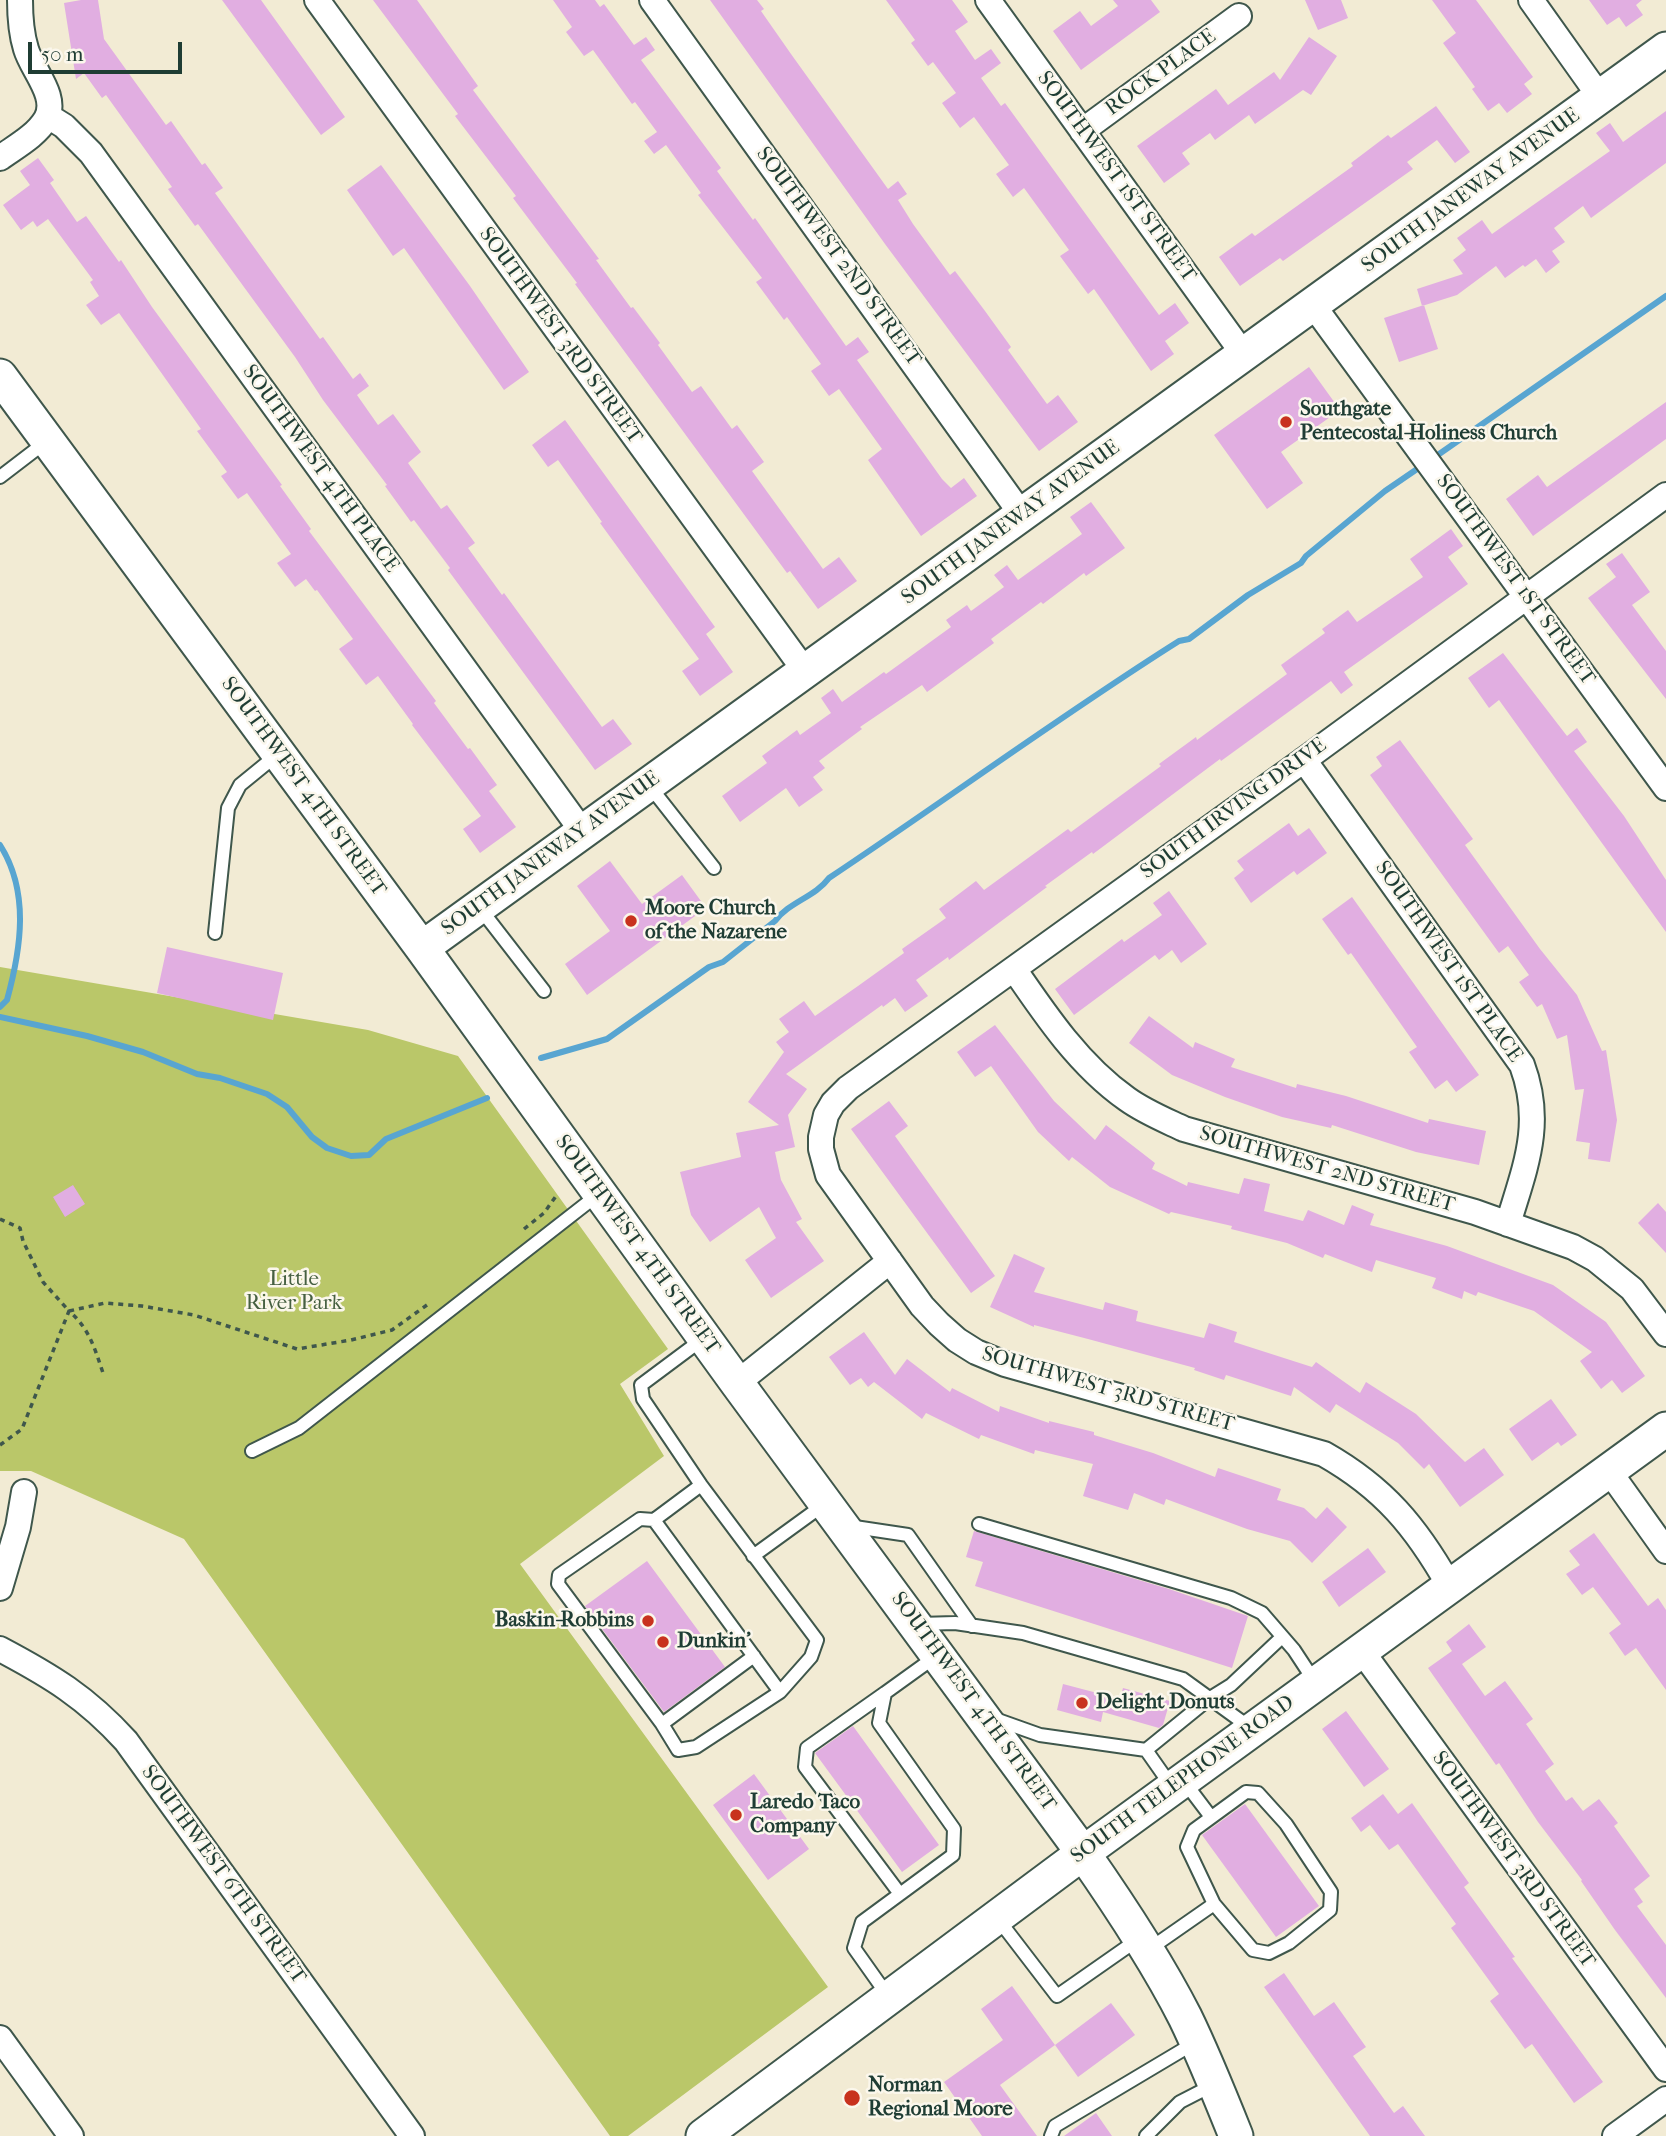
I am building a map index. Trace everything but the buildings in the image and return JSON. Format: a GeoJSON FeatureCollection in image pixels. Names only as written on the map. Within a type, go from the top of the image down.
{"type":"FeatureCollection","features":[{"type":"Feature","properties":{"kind":"main road","name":"SOUTH JANEWAY AVENUE"},"geometry":{"type":"LineString","coordinates":[[422,948],[1666,49]]}},
{"type":"Feature","properties":{"kind":"main road","name":"SOUTHWEST 4TH STREET"},"geometry":{"type":"LineString","coordinates":[[0,376],[1083,1853],[1144,1944],[1180,2008],[1236,2136]]}},
{"type":"Feature","properties":{"kind":"main road","name":"SOUTH TELEPHONE ROAD"},"geometry":{"type":"LineString","coordinates":[[703,2136],[1315,1682],[1666,1429]]}},
{"type":"Feature","properties":{"kind":"street"},"geometry":{"type":"LineString","coordinates":[[0,158],[35,132],[48,116],[50,105],[46,89],[26,50],[20,0]]}},
{"type":"Feature","properties":{"kind":"street","name":"SOUTHWEST 3RD STREET"},"geometry":{"type":"LineString","coordinates":[[317,0],[805,671]]}},
{"type":"Feature","properties":{"kind":"street","name":"SOUTHWEST 2ND STREET"},"geometry":{"type":"LineString","coordinates":[[652,0],[1022,515]]}},
{"type":"Feature","properties":{"kind":"street","name":"SOUTHWEST 1ST STREET"},"geometry":{"type":"LineString","coordinates":[[988,0],[1244,355]]}},
{"type":"Feature","properties":{"kind":"street"},"geometry":{"type":"LineString","coordinates":[[1531,0],[1600,97]]}},
{"type":"Feature","properties":{"kind":"street","name":"ROCK PLACE"},"geometry":{"type":"LineString","coordinates":[[1082,131],[1239,16]]}},
{"type":"Feature","properties":{"kind":"street","name":"SOUTHWEST 4TH PLACE"},"geometry":{"type":"LineString","coordinates":[[48,116],[70,131],[91,153],[582,831]]}},
{"type":"Feature","properties":{"kind":"street","name":"SOUTHWEST 1ST STREET"},"geometry":{"type":"LineString","coordinates":[[1313,305],[1666,788]]}},
{"type":"Feature","properties":{"kind":"street","name":"SOUTH IRVING DRIVE"},"geometry":{"type":"LineString","coordinates":[[821,1137],[826,1115],[833,1103],[848,1088],[1666,495]]}},
{"type":"Feature","properties":{"kind":"street","name":"SOUTHWEST 1ST PLACE"},"geometry":{"type":"LineString","coordinates":[[1304,760],[1522,1065],[1530,1087],[1533,1118],[1529,1151],[1508,1224]]}},
{"type":"Feature","properties":{"kind":"street","name":"SOUTHWEST 2ND STREET"},"geometry":{"type":"LineString","coordinates":[[1014,969],[1035,1001],[1079,1057],[1111,1088],[1149,1113],[1184,1129],[1475,1212],[1550,1238],[1595,1259],[1632,1289],[1666,1334]]}},
{"type":"Feature","properties":{"kind":"street","name":"SOUTHWEST 3RD STREET"},"geometry":{"type":"LineString","coordinates":[[821,1137],[828,1175],[922,1306],[957,1340],[1004,1364],[1324,1454],[1349,1468],[1399,1511],[1431,1554],[1449,1585]]}},
{"type":"Feature","properties":{"kind":"street"},"geometry":{"type":"LineString","coordinates":[[737,1383],[890,1261]]}},
{"type":"Feature","properties":{"kind":"street"},"geometry":{"type":"LineString","coordinates":[[1609,1471],[1666,1551]]}},
{"type":"Feature","properties":{"kind":"street"},"geometry":{"type":"LineString","coordinates":[[0,1587],[16,1537],[24,1492]]}},
{"type":"Feature","properties":{"kind":"street","name":"SOUTHWEST 6TH STREET"},"geometry":{"type":"LineString","coordinates":[[0,1649],[56,1679],[83,1699],[126,1741],[412,2136]]}},
{"type":"Feature","properties":{"kind":"street","name":"SOUTHWEST 3RD STREET"},"geometry":{"type":"LineString","coordinates":[[1361,1650],[1666,2069]]}},
{"type":"Feature","properties":{"kind":"street"},"geometry":{"type":"LineString","coordinates":[[0,2038],[71,2136]]}},
{"type":"Feature","properties":{"kind":"street"},"geometry":{"type":"LineString","coordinates":[[1615,2136],[1666,2099]]}},
{"type":"Feature","properties":{"kind":"lane"},"geometry":{"type":"LineString","coordinates":[[0,477],[48,441]]}},
{"type":"Feature","properties":{"kind":"lane"},"geometry":{"type":"LineString","coordinates":[[215,933],[228,808],[240,785],[279,754]]}},
{"type":"Feature","properties":{"kind":"lane"},"geometry":{"type":"LineString","coordinates":[[648,784],[714,868]]}},
{"type":"Feature","properties":{"kind":"lane"},"geometry":{"type":"LineString","coordinates":[[479,906],[544,991]]}},
{"type":"Feature","properties":{"kind":"lane"},"geometry":{"type":"LineString","coordinates":[[252,1451],[299,1428],[601,1193]]}},
{"type":"Feature","properties":{"kind":"lane"},"geometry":{"type":"LineString","coordinates":[[701,1485],[653,1520],[640,1519],[559,1575],[558,1584],[662,1724],[678,1751],[696,1747],[780,1692],[811,1657],[817,1640],[701,1485],[643,1399],[641,1385],[705,1338]]}},
{"type":"Feature","properties":{"kind":"lane"},"geometry":{"type":"LineString","coordinates":[[753,1556],[834,1514],[908,1535],[972,1626]]}},
{"type":"Feature","properties":{"kind":"lane"},"geometry":{"type":"LineString","coordinates":[[653,1520],[780,1692]]}},
{"type":"Feature","properties":{"kind":"lane"},"geometry":{"type":"LineString","coordinates":[[979,1524],[1231,1598],[1262,1613],[1315,1682]]}},
{"type":"Feature","properties":{"kind":"lane"},"geometry":{"type":"LineString","coordinates":[[916,1625],[955,1623],[1023,1633],[1183,1678],[1252,1729]]}},
{"type":"Feature","properties":{"kind":"lane"},"geometry":{"type":"LineString","coordinates":[[1146,1750],[1210,1698],[1231,1685],[1282,1637]]}},
{"type":"Feature","properties":{"kind":"lane"},"geometry":{"type":"LineString","coordinates":[[900,1894],[805,1767],[807,1748],[938,1655]]}},
{"type":"Feature","properties":{"kind":"lane"},"geometry":{"type":"LineString","coordinates":[[662,1724],[754,1656]]}},
{"type":"Feature","properties":{"kind":"lane"},"geometry":{"type":"LineString","coordinates":[[885,1693],[879,1723],[954,1829],[953,1855],[862,1922],[854,1948],[889,1997]]}},
{"type":"Feature","properties":{"kind":"lane"},"geometry":{"type":"LineString","coordinates":[[983,1714],[1040,1735],[1146,1750],[1211,1817]]}},
{"type":"Feature","properties":{"kind":"lane"},"geometry":{"type":"LineString","coordinates":[[1245,1792],[1258,1793],[1286,1824],[1331,1892],[1329,1910],[1289,1943],[1269,1953],[1253,1950],[1214,1904],[1187,1847],[1194,1830],[1211,1817],[1245,1792]]}},
{"type":"Feature","properties":{"kind":"lane"},"geometry":{"type":"LineString","coordinates":[[997,1917],[1057,1996],[1214,1904]]}},
{"type":"Feature","properties":{"kind":"lane"},"geometry":{"type":"LineString","coordinates":[[1051,2136],[1055,2126],[1196,2042]]}},
{"type":"Feature","properties":{"kind":"lane"},"geometry":{"type":"LineString","coordinates":[[1146,2136],[1180,2102],[1215,2084]]}},
{"type":"Feature","properties":{"kind":"path"},"geometry":{"type":"LineString","coordinates":[[515,1236],[544,1213],[556,1196]]}},
{"type":"Feature","properties":{"kind":"path"},"geometry":{"type":"LineString","coordinates":[[0,1219],[20,1228],[23,1241],[43,1282],[81,1321],[92,1340],[103,1373]]}},
{"type":"Feature","properties":{"kind":"path"},"geometry":{"type":"LineString","coordinates":[[69,1311],[105,1303],[142,1306],[194,1315],[297,1349],[392,1330],[435,1299]]}},
{"type":"Feature","properties":{"kind":"path"},"geometry":{"type":"LineString","coordinates":[[0,1445],[22,1429],[69,1311]]}},
{"type":"Feature","properties":{"kind":"green space","name":"Little River Park"},"geometry":{"type":"Polygon","coordinates":[[[0,967],[368,1030],[458,1056],[668,1349],[620,1384],[664,1456],[520,1564],[828,1987],[628,2136],[610,2136],[184,1539],[31,1471],[0,1471],[0,967]]]}},
{"type":"Feature","properties":{"kind":"waterway"},"geometry":{"type":"LineString","coordinates":[[1432,459],[1666,296]]}},
{"type":"Feature","properties":{"kind":"waterway"},"geometry":{"type":"LineString","coordinates":[[541,1058],[607,1039],[709,967],[723,962],[829,878],[1091,699],[1179,641],[1189,639],[1248,595],[1301,563],[1385,491],[1423,465]]}},
{"type":"Feature","properties":{"kind":"waterway"},"geometry":{"type":"LineString","coordinates":[[0,845],[16,882],[20,921],[12,981],[7,1000],[0,1007]]}},
{"type":"Feature","properties":{"kind":"waterway"},"geometry":{"type":"LineString","coordinates":[[0,1017],[87,1036],[143,1052],[197,1074],[220,1078],[267,1094],[287,1107],[312,1137],[327,1148],[351,1156],[369,1155],[386,1139],[487,1098]]}},
{"type":"Feature","properties":{"kind":"place","name":"Southgate Pentecostal-Holiness Church"},"geometry":{"type":"Point","coordinates":[1286,422]}},
{"type":"Feature","properties":{"kind":"place","name":"Moore Church of the Nazarene"},"geometry":{"type":"Point","coordinates":[631,921]}},
{"type":"Feature","properties":{"kind":"place","name":"Baskin-Robbins"},"geometry":{"type":"Point","coordinates":[648,1621]}},
{"type":"Feature","properties":{"kind":"place","name":"Dunkin'"},"geometry":{"type":"Point","coordinates":[663,1642]}},
{"type":"Feature","properties":{"kind":"place","name":"Delight Donuts"},"geometry":{"type":"Point","coordinates":[1082,1703]}},
{"type":"Feature","properties":{"kind":"place","name":"Laredo Taco Company"},"geometry":{"type":"Point","coordinates":[736,1815]}},
{"type":"Feature","properties":{"kind":"place","name":"Norman Regional Moore"},"geometry":{"type":"Point","coordinates":[852,2098]}}]}
